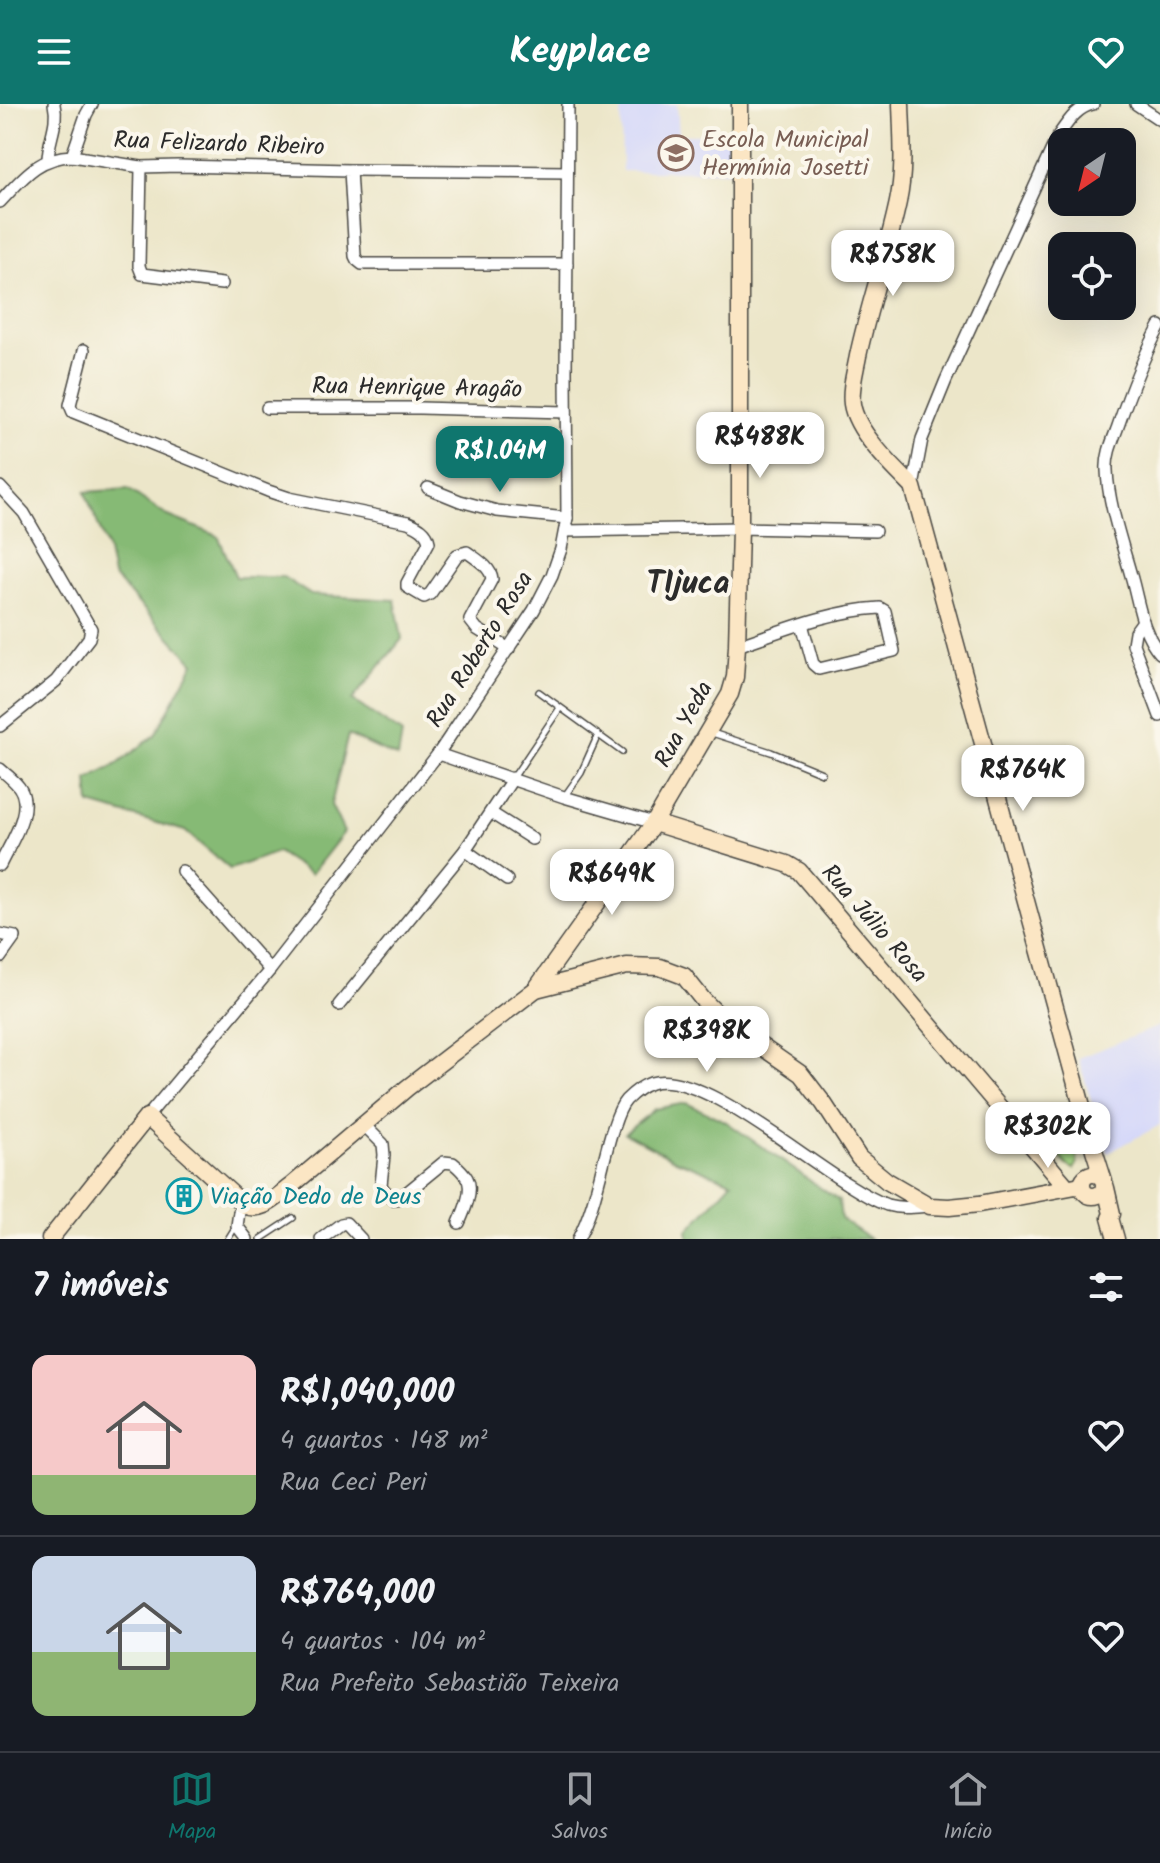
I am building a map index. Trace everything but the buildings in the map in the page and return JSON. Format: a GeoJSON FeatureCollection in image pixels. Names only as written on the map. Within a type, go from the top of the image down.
{"type":"FeatureCollection","features":[{"type":"Feature","properties":{"kind":"street"},"geometry":{"type":"LineString","coordinates":[[0,202],[24,176],[48,160],[48,148],[56,125],[54,104]]}},
{"type":"Feature","properties":{"kind":"street"},"geometry":{"type":"LineString","coordinates":[[72,156],[92,104]]}},
{"type":"Feature","properties":{"kind":"street","name":"Rua Roberto Rosa"},"geometry":{"type":"LineString","coordinates":[[147,1117],[270,970],[438,754],[534,610],[552,575],[567,518],[568,104]]}},
{"type":"Feature","properties":{"kind":"street","name":"Rua Yeda"},"geometry":{"type":"LineString","coordinates":[[536,989],[654,823],[730,694],[735,677],[740,528],[740,104]]}},
{"type":"Feature","properties":{"kind":"street"},"geometry":{"type":"LineString","coordinates":[[901,104],[901,188],[862,338],[852,390],[852,407],[870,440],[913,487]]}},
{"type":"Feature","properties":{"kind":"street"},"geometry":{"type":"LineString","coordinates":[[1093,104],[1084,106],[1058,136],[946,380],[922,439],[913,487],[1104,1183],[1116,1239]]}},
{"type":"Feature","properties":{"kind":"street"},"geometry":{"type":"LineString","coordinates":[[1136,104],[1160,120]]}},
{"type":"Feature","properties":{"kind":"street","name":"Rua Felizardo Ribeiro"},"geometry":{"type":"LineString","coordinates":[[48,160],[72,156],[141,167],[350,170],[355,256],[362,264],[567,264]]}},
{"type":"Feature","properties":{"kind":"street"},"geometry":{"type":"LineString","coordinates":[[141,167],[140,270],[147,276],[222,284]]}},
{"type":"Feature","properties":{"kind":"street"},"geometry":{"type":"LineString","coordinates":[[350,170],[567,172]]}},
{"type":"Feature","properties":{"kind":"street"},"geometry":{"type":"LineString","coordinates":[[1160,326],[1121,415],[1107,467],[1113,504],[1143,621],[1160,653]]}},
{"type":"Feature","properties":{"kind":"street"},"geometry":{"type":"LineString","coordinates":[[84,350],[70,405],[73,412],[289,498],[408,522],[421,528],[429,542],[407,587],[424,597],[430,594],[457,555],[467,552],[492,574],[470,620],[477,629],[509,649]]}},
{"type":"Feature","properties":{"kind":"street","name":"Rua Henrique Aragão"},"geometry":{"type":"LineString","coordinates":[[267,408],[566,412]]}},
{"type":"Feature","properties":{"kind":"street"},"geometry":{"type":"LineString","coordinates":[[0,487],[24,513],[91,629],[89,638],[56,681],[0,726]]}},
{"type":"Feature","properties":{"kind":"street"},"geometry":{"type":"LineString","coordinates":[[428,488],[497,511],[567,518]]}},
{"type":"Feature","properties":{"kind":"street"},"geometry":{"type":"LineString","coordinates":[[566,531],[740,528],[875,531]]}},
{"type":"Feature","properties":{"kind":"street"},"geometry":{"type":"LineString","coordinates":[[737,646],[802,624],[836,614],[880,608],[885,611],[895,648],[892,652],[819,669],[813,664],[802,624]]}},
{"type":"Feature","properties":{"kind":"street"},"geometry":{"type":"LineString","coordinates":[[1143,621],[1135,632],[1133,644],[1160,716]]}},
{"type":"Feature","properties":{"kind":"street","name":"Rua Júlio Rosa"},"geometry":{"type":"LineString","coordinates":[[438,754],[564,797],[787,864],[799,871],[1110,1218]]}},
{"type":"Feature","properties":{"kind":"street"},"geometry":{"type":"LineString","coordinates":[[0,769],[20,789],[25,806],[0,865]]}},
{"type":"Feature","properties":{"kind":"street"},"geometry":{"type":"LineString","coordinates":[[339,1005],[465,850],[513,778]]}},
{"type":"Feature","properties":{"kind":"street"},"geometry":{"type":"LineString","coordinates":[[491,813],[532,839]]}},
{"type":"Feature","properties":{"kind":"street"},"geometry":{"type":"LineString","coordinates":[[465,850],[507,880]]}},
{"type":"Feature","properties":{"kind":"street"},"geometry":{"type":"LineString","coordinates":[[182,871],[270,970]]}},
{"type":"Feature","properties":{"kind":"street"},"geometry":{"type":"LineString","coordinates":[[0,934],[15,937],[0,958]]}},
{"type":"Feature","properties":{"kind":"street"},"geometry":{"type":"LineString","coordinates":[[50,1239],[147,1117],[244,1205],[257,1208],[272,1200],[407,1088],[536,989],[627,966],[660,967],[684,976],[722,1019],[801,1074],[859,1158],[887,1181],[930,1206]]}},
{"type":"Feature","properties":{"kind":"street"},"geometry":{"type":"LineString","coordinates":[[578,1239],[624,1102],[652,1082],[680,1084],[699,1090],[757,1123],[857,1190],[900,1208],[979,1204],[1082,1186],[1101,1193],[1104,1183]]}},
{"type":"Feature","properties":{"kind":"street"},"geometry":{"type":"LineString","coordinates":[[364,1125],[383,1144],[381,1185],[393,1199],[400,1198],[444,1162],[453,1163],[469,1184],[459,1223]]}},
{"type":"Feature","properties":{"kind":"street"},"geometry":{"type":"LineString","coordinates":[[1082,1186],[1092,1166],[1094,1150]]}},
{"type":"Feature","properties":{"kind":"street"},"geometry":{"type":"LineString","coordinates":[[244,1205],[239,1212],[237,1226],[247,1239]]}},
{"type":"Feature","properties":{"kind":"street"},"geometry":{"type":"LineString","coordinates":[[321,1239],[346,1223],[361,1239]]}},
{"type":"Feature","properties":{"kind":"lane"},"geometry":{"type":"LineString","coordinates":[[539,692],[622,752]]}},
{"type":"Feature","properties":{"kind":"lane"},"geometry":{"type":"LineString","coordinates":[[513,778],[560,708]]}},
{"type":"Feature","properties":{"kind":"lane"},"geometry":{"type":"LineString","coordinates":[[708,732],[771,752],[822,773]]}},
{"type":"Feature","properties":{"kind":"lane"},"geometry":{"type":"LineString","coordinates":[[564,797],[581,773],[598,735]]}},
{"type":"Feature","properties":{"kind":"lane"},"geometry":{"type":"LineString","coordinates":[[261,1239],[293,1218]]}},
{"type":"Feature","properties":{"kind":"lane"},"geometry":{"type":"LineString","coordinates":[[228,1239],[237,1226]]}},
{"type":"Feature","properties":{"kind":"shaded area","name":"Escola Municipal Hermínia Josetti"},"geometry":{"type":"Polygon","coordinates":[[[621,104],[677,104],[679,135],[730,135],[731,171],[622,171],[621,104]]]}},
{"type":"Feature","properties":{"kind":"shaded area"},"geometry":{"type":"Polygon","coordinates":[[[1160,1026],[1160,1125],[1108,1153],[1078,1058],[1160,1026]]]}},
{"type":"Feature","properties":{"kind":"green space"},"geometry":{"type":"Polygon","coordinates":[[[128,489],[166,515],[218,536],[236,577],[283,577],[311,595],[395,600],[402,639],[352,700],[402,734],[398,758],[348,735],[331,805],[344,832],[311,874],[277,852],[230,869],[185,831],[90,804],[88,780],[119,763],[155,735],[194,663],[113,576],[107,547],[85,492],[128,489]]]}},
{"type":"Feature","properties":{"kind":"green space"},"geometry":{"type":"Polygon","coordinates":[[[686,1103],[725,1121],[839,1201],[841,1219],[870,1239],[689,1239],[688,1230],[732,1182],[676,1160],[625,1133],[655,1109],[686,1103]]]}},
{"type":"Feature","properties":{"kind":"green space"},"geometry":{"type":"Polygon","coordinates":[[[1076,1123],[1077,1164],[1074,1169],[1042,1136],[1076,1123]]]}},
{"type":"Feature","properties":{"kind":"place","name":"Escola Municipal Hermínia Josetti"},"geometry":{"type":"Point","coordinates":[676,153]}},
{"type":"Feature","properties":{"kind":"place","name":"Viação Dedo de Deus"},"geometry":{"type":"Point","coordinates":[184,1196]}},
{"type":"Feature","properties":{"kind":"district","name":"TIjuca"},"geometry":{"type":"Point","coordinates":[688,582]}}]}
